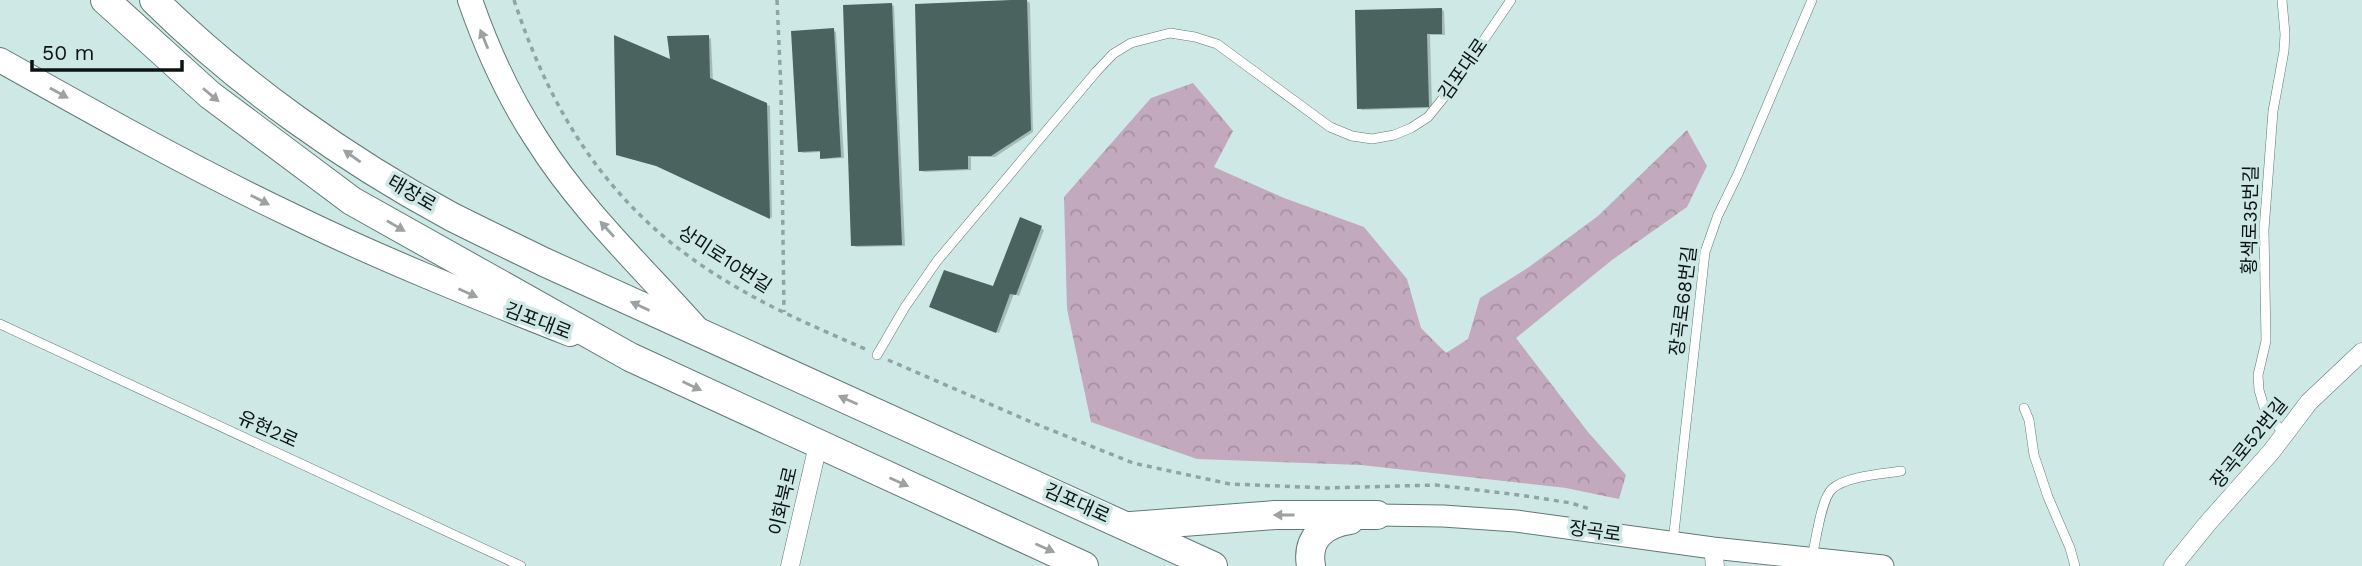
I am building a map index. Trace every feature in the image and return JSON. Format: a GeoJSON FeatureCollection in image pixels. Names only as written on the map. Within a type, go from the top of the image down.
{"type":"FeatureCollection","features":[{"type":"Feature","properties":{"kind":"main road","name":"태장로"},"geometry":{"type":"LineString","coordinates":[[105,0],[210,95],[352,201],[631,357]]}},
{"type":"Feature","properties":{"kind":"main road","name":"태장로"},"geometry":{"type":"LineString","coordinates":[[154,0],[268,98],[374,171],[463,222],[702,334]]}},
{"type":"Feature","properties":{"kind":"main road","name":"김포대로"},"geometry":{"type":"LineString","coordinates":[[470,0],[483,38],[508,91],[537,141],[599,220],[702,334],[1130,526],[1213,566]]}},
{"type":"Feature","properties":{"kind":"main road","name":"김포대로"},"geometry":{"type":"LineString","coordinates":[[0,60],[183,161],[293,216],[498,306],[631,357],[1084,566]]}},
{"type":"Feature","properties":{"kind":"main road"},"geometry":{"type":"LineString","coordinates":[[1130,526],[1263,516],[1377,516]]}},
{"type":"Feature","properties":{"kind":"main road"},"geometry":{"type":"LineString","coordinates":[[1311,566],[1309,556],[1312,541],[1322,529],[1335,522],[1377,516]]}},
{"type":"Feature","properties":{"kind":"street","name":"장곡로52번길"},"geometry":{"type":"LineString","coordinates":[[2173,566],[2309,402],[2362,352]]}},
{"type":"Feature","properties":{"kind":"street","name":"이화북로"},"geometry":{"type":"LineString","coordinates":[[790,566],[818,445]]}},
{"type":"Feature","properties":{"kind":"street","name":"장곡로"},"geometry":{"type":"LineString","coordinates":[[1377,516],[1443,516],[1516,521],[1673,542],[1711,560],[1812,557],[1883,566]]}},
{"type":"Feature","properties":{"kind":"lane","name":"김포대로"},"geometry":{"type":"LineString","coordinates":[[877,355],[905,307],[937,261],[1096,72],[1113,54],[1131,43],[1170,33],[1217,44],[1329,127],[1352,136],[1372,139],[1394,135],[1428,117],[1511,0]]}},
{"type":"Feature","properties":{"kind":"lane","name":"장곡로68번길"},"geometry":{"type":"LineString","coordinates":[[1673,542],[1705,252],[1718,215],[1812,0]]}},
{"type":"Feature","properties":{"kind":"lane","name":"황색로35번길"},"geometry":{"type":"LineString","coordinates":[[2283,0],[2284,51],[2273,111],[2264,230],[2266,341],[2258,374],[2264,407],[2284,435]]}},
{"type":"Feature","properties":{"kind":"lane","name":"유현2로"},"geometry":{"type":"LineString","coordinates":[[0,324],[521,566]]}},
{"type":"Feature","properties":{"kind":"lane"},"geometry":{"type":"LineString","coordinates":[[2024,408],[2029,421],[2034,455],[2075,566]]}},
{"type":"Feature","properties":{"kind":"lane"},"geometry":{"type":"LineString","coordinates":[[1812,557],[1825,501],[1831,490],[1850,480],[1901,471]]}},
{"type":"Feature","properties":{"kind":"path","name":"상미로10번길"},"geometry":{"type":"LineString","coordinates":[[514,0],[537,63],[570,129],[631,205],[648,224],[698,264],[784,312],[777,0]]}},
{"type":"Feature","properties":{"kind":"path"},"geometry":{"type":"LineString","coordinates":[[784,312],[1036,424],[1133,463],[1230,484],[1326,488],[1436,485],[1571,503],[1592,509]]}},
{"type":"Feature","properties":{"kind":"green space"},"geometry":{"type":"Polygon","coordinates":[[[1193,83],[1233,131],[1214,167],[1284,198],[1364,227],[1407,279],[1421,328],[1446,353],[1468,339],[1480,298],[1529,267],[1598,216],[1687,130],[1707,166],[1687,207],[1612,260],[1516,338],[1588,432],[1626,475],[1619,499],[1566,488],[1361,465],[1197,459],[1091,422],[1067,309],[1064,197],[1151,98],[1193,83]]]}},
{"type":"Feature","properties":{"kind":"building"},"geometry":{"type":"Polygon","coordinates":[[[1027,0],[1031,130],[991,156],[968,156],[968,169],[919,171],[915,4],[1027,0]]]}},
{"type":"Feature","properties":{"kind":"building"},"geometry":{"type":"Polygon","coordinates":[[[892,3],[902,245],[851,246],[843,5],[892,3]]]}},
{"type":"Feature","properties":{"kind":"building"},"geometry":{"type":"Polygon","coordinates":[[[1442,8],[1442,34],[1427,34],[1429,107],[1357,109],[1355,10],[1442,8]]]}},
{"type":"Feature","properties":{"kind":"building"},"geometry":{"type":"Polygon","coordinates":[[[834,28],[841,157],[820,159],[820,151],[798,152],[791,31],[834,28]]]}},
{"type":"Feature","properties":{"kind":"building"},"geometry":{"type":"Polygon","coordinates":[[[614,35],[670,59],[667,36],[709,35],[710,78],[767,103],[770,219],[656,166],[616,155],[614,35]]]}},
{"type":"Feature","properties":{"kind":"building"},"geometry":{"type":"Polygon","coordinates":[[[1020,217],[1042,226],[1016,295],[1010,294],[996,333],[929,307],[944,270],[993,286],[1020,217]]]}}]}
